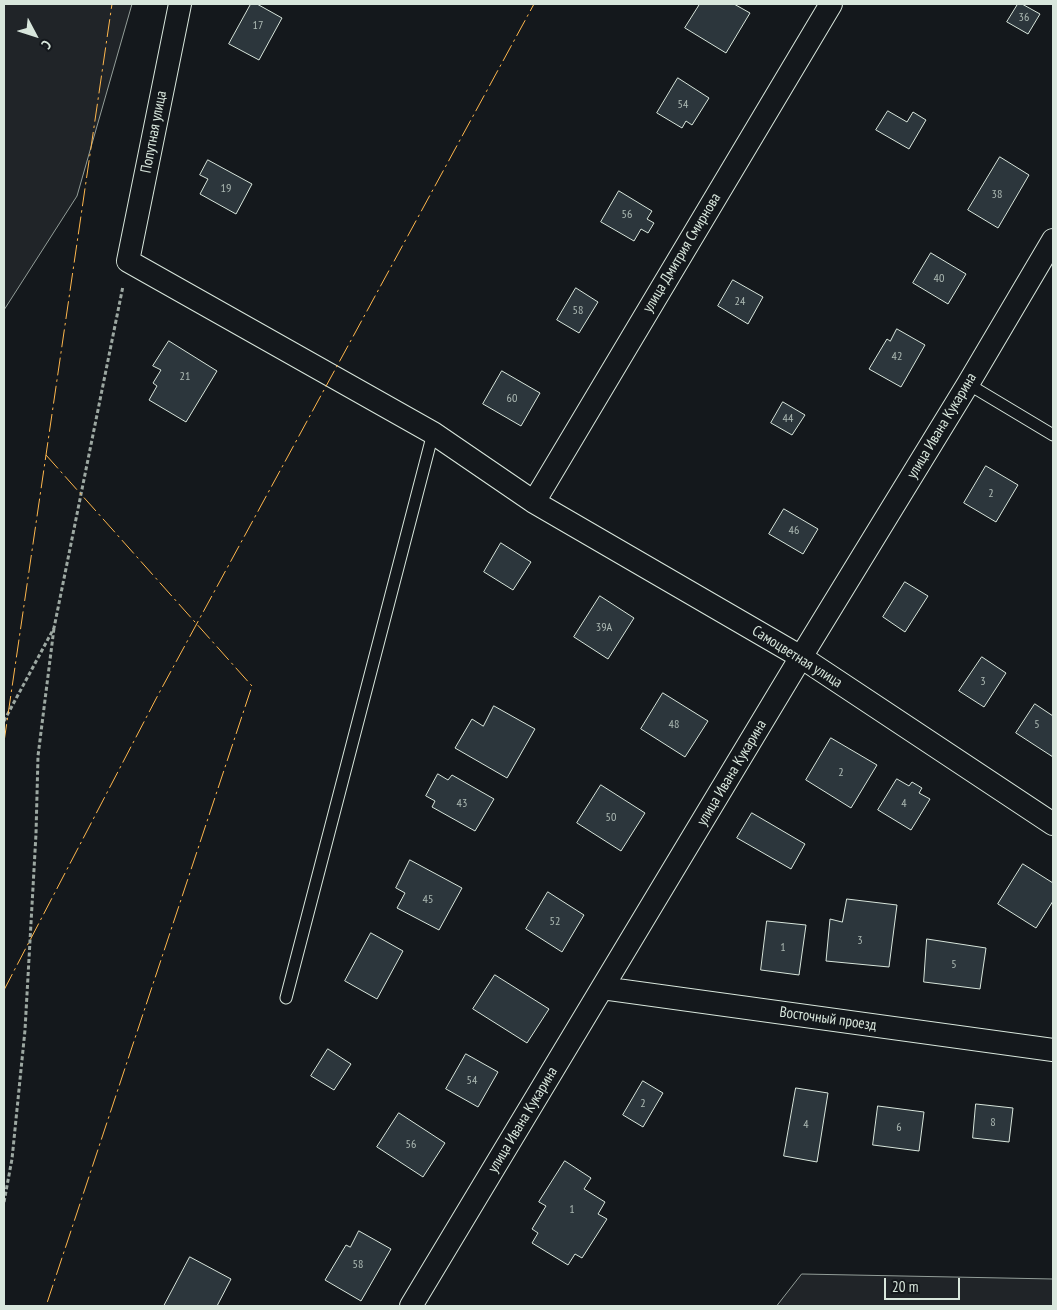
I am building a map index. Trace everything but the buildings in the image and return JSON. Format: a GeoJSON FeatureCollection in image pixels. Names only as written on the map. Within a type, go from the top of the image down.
{"type":"FeatureCollection","features":[{"type":"Feature","properties":{"kind":"street","name":"Попутная улица"},"geometry":{"type":"LineString","coordinates":[[128,261],[180,4]]}},
{"type":"Feature","properties":{"kind":"street","name":"улица Дмитрия Смирнова"},"geometry":{"type":"LineString","coordinates":[[534,502],[831,4]]}},
{"type":"Feature","properties":{"kind":"street","name":"улица Ивана Кукарина"},"geometry":{"type":"LineString","coordinates":[[411,1306],[1053,240]]}},
{"type":"Feature","properties":{"kind":"street","name":"Самоцветная улица"},"geometry":{"type":"LineString","coordinates":[[128,261],[433,433],[534,502],[801,657],[1053,824]]}},
{"type":"Feature","properties":{"kind":"street","name":"Восточный проезд"},"geometry":{"type":"LineString","coordinates":[[602,988],[1053,1050]]}},
{"type":"Feature","properties":{"kind":"lane"},"geometry":{"type":"LineString","coordinates":[[968,384],[1053,435]]}},
{"type":"Feature","properties":{"kind":"lane"},"geometry":{"type":"LineString","coordinates":[[286,998],[433,433]]}},
{"type":"Feature","properties":{"kind":"path"},"geometry":{"type":"LineString","coordinates":[[4,1202],[12,1158],[25,1030],[36,834],[38,756],[54,628],[128,261]]}},
{"type":"Feature","properties":{"kind":"path"},"geometry":{"type":"LineString","coordinates":[[4,721],[54,628]]}},
{"type":"Feature","properties":{"kind":"shaded area"},"geometry":{"type":"Polygon","coordinates":[[[4,4],[132,4],[77,196],[4,310],[4,4]]]}},
{"type":"Feature","properties":{"kind":"shaded area"},"geometry":{"type":"Polygon","coordinates":[[[802,1274],[1053,1279],[1053,1306],[777,1306],[802,1274]]]}},
{"type":"Feature","properties":{"kind":"power"},"geometry":{"type":"LineString","coordinates":[[4,742],[112,4]]}},
{"type":"Feature","properties":{"kind":"power"},"geometry":{"type":"LineString","coordinates":[[4,990],[158,695],[534,4]]}},
{"type":"Feature","properties":{"kind":"power"},"geometry":{"type":"LineString","coordinates":[[46,455],[252,686],[46,1306]]}}]}
